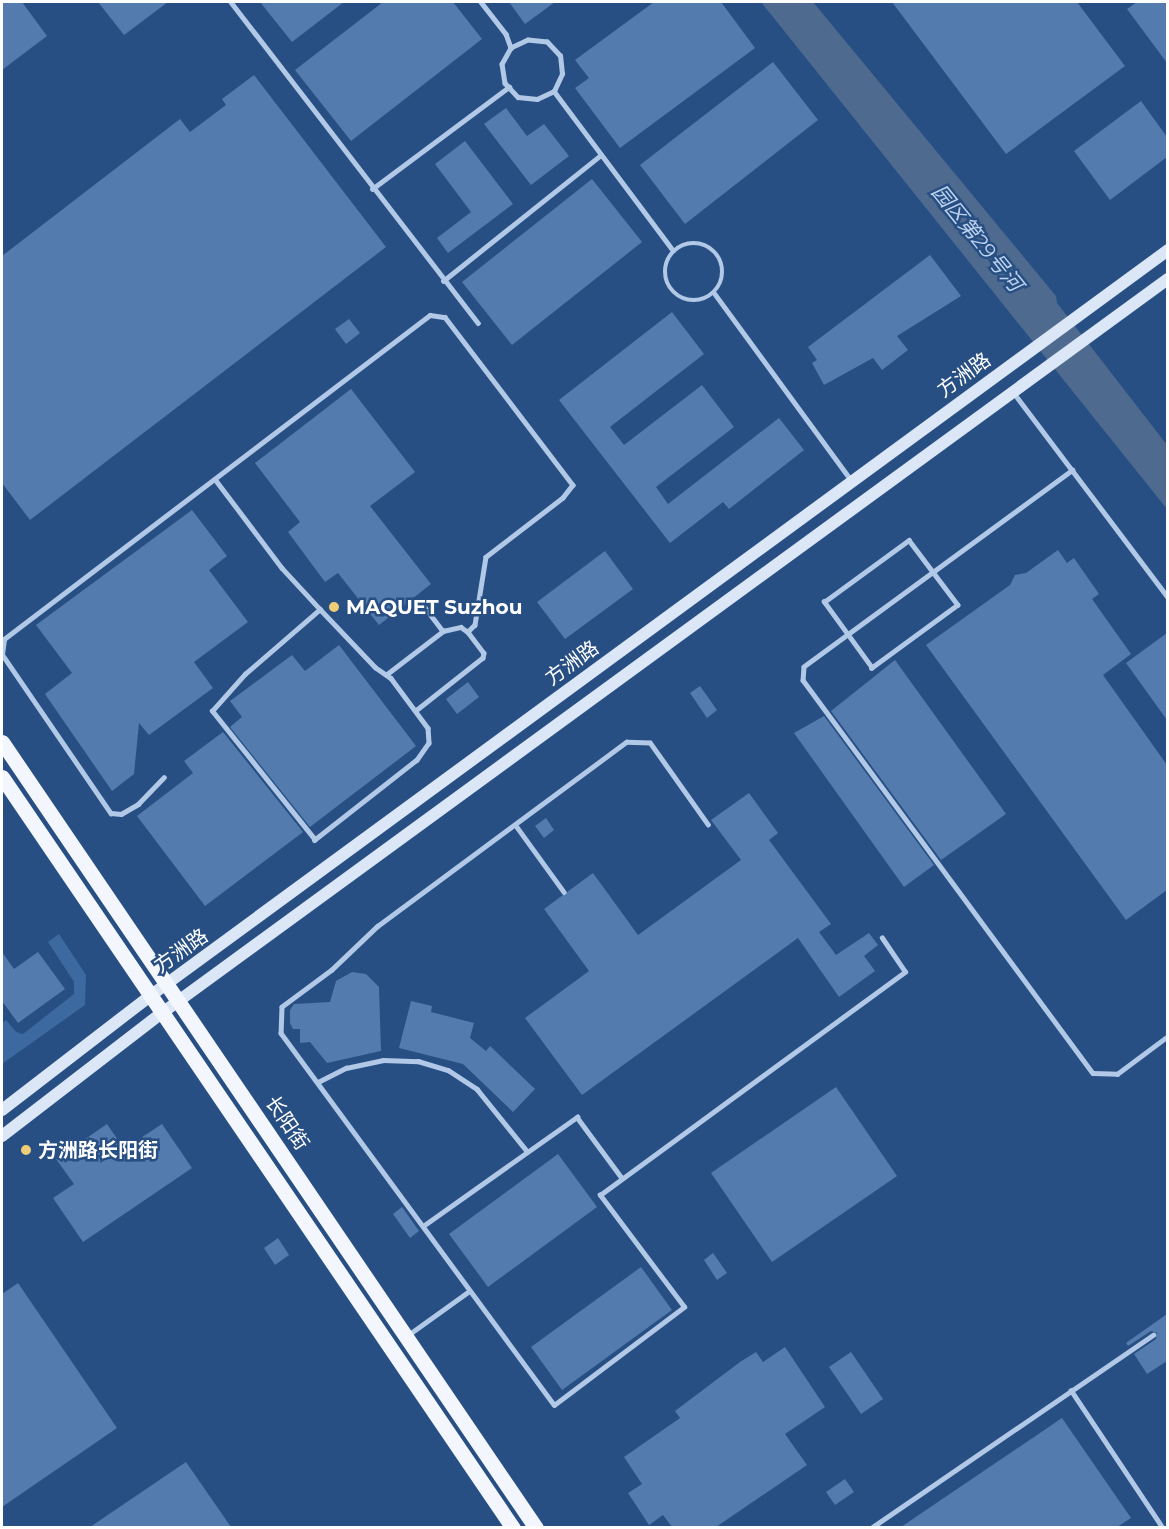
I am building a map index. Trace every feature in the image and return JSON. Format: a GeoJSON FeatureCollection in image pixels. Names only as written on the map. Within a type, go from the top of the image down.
{"type":"FeatureCollection","features":[{"type":"Feature","properties":{"kind":"main road","name":"方洲路"},"geometry":{"type":"LineString","coordinates":[[2,1110],[150,996],[1167,250]]}},
{"type":"Feature","properties":{"kind":"main road","name":"方洲路"},"geometry":{"type":"LineString","coordinates":[[2,1136],[178,1001],[1167,279]]}},
{"type":"Feature","properties":{"kind":"main road","name":"长阳街"},"geometry":{"type":"LineString","coordinates":[[2,742],[536,1527]]}},
{"type":"Feature","properties":{"kind":"main road","name":"长阳街"},"geometry":{"type":"LineString","coordinates":[[2,777],[513,1527]]}},
{"type":"Feature","properties":{"kind":"lane"},"geometry":{"type":"LineString","coordinates":[[231,2],[372,189],[478,324]]}},
{"type":"Feature","properties":{"kind":"lane"},"geometry":{"type":"LineString","coordinates":[[481,2],[506,34],[511,48]]}},
{"type":"Feature","properties":{"kind":"lane"},"geometry":{"type":"LineString","coordinates":[[528,39],[547,42],[560,56],[562,74],[554,91],[537,99],[518,97],[509,87],[502,64],[511,48],[528,39]]}},
{"type":"Feature","properties":{"kind":"lane"},"geometry":{"type":"LineString","coordinates":[[372,189],[509,87]]}},
{"type":"Feature","properties":{"kind":"lane"},"geometry":{"type":"LineString","coordinates":[[554,91],[673,250]]}},
{"type":"Feature","properties":{"kind":"lane"},"geometry":{"type":"LineString","coordinates":[[443,281],[601,155]]}},
{"type":"Feature","properties":{"kind":"lane"},"geometry":{"type":"LineString","coordinates":[[690,242],[708,245],[721,258],[724,277],[715,294],[698,302],[680,299],[667,286],[664,267],[673,250],[690,242]]}},
{"type":"Feature","properties":{"kind":"lane"},"geometry":{"type":"LineString","coordinates":[[715,294],[851,480]]}},
{"type":"Feature","properties":{"kind":"lane"},"geometry":{"type":"LineString","coordinates":[[164,777],[138,804],[121,814],[111,813],[2,654],[4,639],[430,315],[445,317],[573,485],[563,498],[486,557],[475,625],[468,632]]}},
{"type":"Feature","properties":{"kind":"lane"},"geometry":{"type":"LineString","coordinates":[[1012,391],[1167,597]]}},
{"type":"Feature","properties":{"kind":"lane"},"geometry":{"type":"LineString","coordinates":[[1073,470],[804,667],[802,674],[806,686],[1093,1073],[1117,1074],[1167,1036]]}},
{"type":"Feature","properties":{"kind":"lane"},"geometry":{"type":"LineString","coordinates":[[215,479],[282,568],[375,667],[387,675],[428,728],[429,743],[417,760],[315,840],[212,711],[245,675],[320,609]]}},
{"type":"Feature","properties":{"kind":"lane"},"geometry":{"type":"LineString","coordinates":[[909,540],[958,605],[872,668],[847,635],[824,602],[909,540]]}},
{"type":"Feature","properties":{"kind":"lane"},"geometry":{"type":"LineString","coordinates":[[421,602],[443,631]]}},
{"type":"Feature","properties":{"kind":"lane"},"geometry":{"type":"LineString","coordinates":[[387,675],[443,631],[461,627],[468,632],[484,654],[483,658],[416,711]]}},
{"type":"Feature","properties":{"kind":"lane"},"geometry":{"type":"LineString","coordinates":[[708,825],[650,743],[627,742],[517,827],[378,926],[332,969],[282,1007],[281,1033],[423,1226],[468,1292],[554,1405],[684,1307],[600,1195],[905,972],[882,938]]}},
{"type":"Feature","properties":{"kind":"lane"},"geometry":{"type":"LineString","coordinates":[[517,827],[564,892]]}},
{"type":"Feature","properties":{"kind":"lane"},"geometry":{"type":"LineString","coordinates":[[318,1082],[346,1068],[383,1060],[418,1061],[448,1070],[477,1089],[527,1151]]}},
{"type":"Feature","properties":{"kind":"lane"},"geometry":{"type":"LineString","coordinates":[[423,1226],[577,1117],[622,1178]]}},
{"type":"Feature","properties":{"kind":"lane"},"geometry":{"type":"LineString","coordinates":[[406,1336],[468,1292]]}},
{"type":"Feature","properties":{"kind":"lane"},"geometry":{"type":"LineString","coordinates":[[871,1527],[1153,1335]]}},
{"type":"Feature","properties":{"kind":"lane"},"geometry":{"type":"LineString","coordinates":[[1071,1390],[1163,1527]]}},
{"type":"Feature","properties":{"kind":"shaded area"},"geometry":{"type":"Polygon","coordinates":[[[59,934],[86,975],[85,1005],[2,1064],[2,1023],[6,1020],[16,1032],[23,1034],[74,994],[74,982],[48,942],[59,934]]]}},
{"type":"Feature","properties":{"kind":"water","name":"园区第29号河"},"geometry":{"type":"Polygon","coordinates":[[[761,2],[813,2],[1056,296],[1057,303],[1167,445],[1167,509],[761,2]]]}},
{"type":"Feature","properties":{"kind":"building"},"geometry":{"type":"Polygon","coordinates":[[[2,2],[22,2],[47,36],[2,70],[2,2]]]}},
{"type":"Feature","properties":{"kind":"building"},"geometry":{"type":"Polygon","coordinates":[[[98,2],[168,2],[124,35],[98,2]]]}},
{"type":"Feature","properties":{"kind":"building"},"geometry":{"type":"Polygon","coordinates":[[[260,2],[344,2],[292,42],[260,2]]]}},
{"type":"Feature","properties":{"kind":"building"},"geometry":{"type":"Polygon","coordinates":[[[383,2],[453,2],[482,39],[351,141],[295,70],[383,2]]]}},
{"type":"Feature","properties":{"kind":"building"},"geometry":{"type":"Polygon","coordinates":[[[509,2],[555,2],[525,24],[509,2]]]}},
{"type":"Feature","properties":{"kind":"building"},"geometry":{"type":"Polygon","coordinates":[[[654,2],[721,2],[755,48],[620,148],[575,88],[589,78],[575,60],[654,2]]]}},
{"type":"Feature","properties":{"kind":"building"},"geometry":{"type":"Polygon","coordinates":[[[892,2],[1077,2],[1125,66],[1006,154],[892,2]]]}},
{"type":"Feature","properties":{"kind":"building"},"geometry":{"type":"Polygon","coordinates":[[[1137,2],[1167,2],[1167,63],[1127,9],[1137,2]]]}},
{"type":"Feature","properties":{"kind":"building"},"geometry":{"type":"Polygon","coordinates":[[[773,62],[818,120],[685,224],[640,165],[773,62]]]}},
{"type":"Feature","properties":{"kind":"building"},"geometry":{"type":"Polygon","coordinates":[[[254,75],[386,247],[30,520],[2,483],[2,256],[180,119],[190,132],[226,105],[222,99],[254,75]]]}},
{"type":"Feature","properties":{"kind":"building"},"geometry":{"type":"Polygon","coordinates":[[[1141,101],[1167,137],[1167,157],[1110,200],[1074,151],[1141,101]]]}},
{"type":"Feature","properties":{"kind":"building"},"geometry":{"type":"Polygon","coordinates":[[[506,108],[527,136],[544,124],[569,156],[531,185],[484,124],[506,108]]]}},
{"type":"Feature","properties":{"kind":"building"},"geometry":{"type":"Polygon","coordinates":[[[465,141],[513,204],[448,253],[437,238],[471,212],[435,164],[465,141]]]}},
{"type":"Feature","properties":{"kind":"building"},"geometry":{"type":"Polygon","coordinates":[[[592,179],[642,242],[512,345],[462,282],[592,179]]]}},
{"type":"Feature","properties":{"kind":"building"},"geometry":{"type":"Polygon","coordinates":[[[930,255],[961,296],[897,336],[908,350],[882,370],[873,358],[824,385],[812,363],[817,360],[808,347],[930,255]]]}},
{"type":"Feature","properties":{"kind":"building"},"geometry":{"type":"Polygon","coordinates":[[[672,312],[704,354],[610,427],[624,445],[702,385],[734,427],[656,487],[668,504],[779,418],[804,450],[729,509],[723,502],[670,543],[559,400],[672,312]]]}},
{"type":"Feature","properties":{"kind":"building"},"geometry":{"type":"Polygon","coordinates":[[[349,319],[360,333],[346,344],[335,329],[349,319]]]}},
{"type":"Feature","properties":{"kind":"building"},"geometry":{"type":"Polygon","coordinates":[[[351,389],[415,472],[370,506],[431,584],[379,625],[338,573],[325,582],[288,532],[300,522],[255,463],[351,389]]]}},
{"type":"Feature","properties":{"kind":"building"},"geometry":{"type":"Polygon","coordinates":[[[192,510],[227,556],[209,570],[248,622],[194,662],[213,688],[149,735],[139,723],[134,774],[112,791],[45,694],[72,673],[36,625],[192,510]]]}},
{"type":"Feature","properties":{"kind":"building"},"geometry":{"type":"Polygon","coordinates":[[[1058,550],[1067,563],[1074,558],[1099,594],[1092,599],[1131,654],[1103,675],[1167,765],[1167,890],[1126,920],[926,645],[1010,585],[1015,575],[1026,573],[1058,550]]]}},
{"type":"Feature","properties":{"kind":"building"},"geometry":{"type":"Polygon","coordinates":[[[605,551],[633,589],[565,639],[537,602],[605,551]]]}},
{"type":"Feature","properties":{"kind":"building"},"geometry":{"type":"Polygon","coordinates":[[[1167,633],[1167,720],[1126,663],[1167,633]]]}},
{"type":"Feature","properties":{"kind":"building"},"geometry":{"type":"Polygon","coordinates":[[[339,645],[416,746],[310,827],[230,727],[242,717],[230,701],[292,655],[305,671],[339,645]]]}},
{"type":"Feature","properties":{"kind":"building"},"geometry":{"type":"Polygon","coordinates":[[[895,660],[1006,814],[941,860],[831,711],[895,660]]]}},
{"type":"Feature","properties":{"kind":"building"},"geometry":{"type":"Polygon","coordinates":[[[468,682],[479,697],[457,714],[446,699],[468,682]]]}},
{"type":"Feature","properties":{"kind":"building"},"geometry":{"type":"Polygon","coordinates":[[[700,686],[717,710],[707,718],[690,693],[700,686]]]}},
{"type":"Feature","properties":{"kind":"building"},"geometry":{"type":"Polygon","coordinates":[[[824,716],[934,865],[904,887],[794,733],[824,716]]]}},
{"type":"Feature","properties":{"kind":"building"},"geometry":{"type":"Polygon","coordinates":[[[223,732],[303,832],[205,906],[137,816],[193,773],[184,761],[223,732]]]}},
{"type":"Feature","properties":{"kind":"building"},"geometry":{"type":"Polygon","coordinates":[[[749,793],[778,833],[769,840],[831,924],[819,932],[836,955],[869,933],[878,945],[864,956],[875,971],[839,997],[798,938],[582,1095],[525,1018],[589,971],[544,909],[593,873],[638,935],[741,860],[711,820],[749,793]]]}},
{"type":"Feature","properties":{"kind":"building"},"geometry":{"type":"Polygon","coordinates":[[[546,818],[554,830],[544,838],[535,826],[546,818]]]}},
{"type":"Feature","properties":{"kind":"building"},"geometry":{"type":"Polygon","coordinates":[[[2,952],[14,969],[38,952],[65,989],[18,1023],[2,1001],[2,952]]]}},
{"type":"Feature","properties":{"kind":"building"},"geometry":{"type":"Polygon","coordinates":[[[352,972],[366,974],[379,987],[381,1051],[327,1063],[310,1042],[300,1043],[300,1029],[293,1029],[290,1023],[290,1010],[294,1004],[330,1002],[336,981],[352,972]]]}},
{"type":"Feature","properties":{"kind":"building"},"geometry":{"type":"Polygon","coordinates":[[[411,1001],[432,1006],[431,1012],[474,1023],[470,1038],[486,1051],[490,1046],[535,1089],[513,1112],[463,1064],[399,1048],[411,1001]]]}},
{"type":"Feature","properties":{"kind":"building"},"geometry":{"type":"Polygon","coordinates":[[[836,1087],[897,1176],[772,1262],[711,1173],[836,1087]]]}},
{"type":"Feature","properties":{"kind":"building"},"geometry":{"type":"Polygon","coordinates":[[[107,1124],[124,1149],[162,1124],[192,1168],[83,1242],[53,1198],[74,1184],[56,1159],[107,1124]]]}},
{"type":"Feature","properties":{"kind":"building"},"geometry":{"type":"Polygon","coordinates":[[[558,1154],[597,1207],[488,1287],[449,1234],[558,1154]]]}},
{"type":"Feature","properties":{"kind":"building"},"geometry":{"type":"Polygon","coordinates":[[[402,1207],[419,1231],[410,1238],[393,1214],[402,1207]]]}},
{"type":"Feature","properties":{"kind":"building"},"geometry":{"type":"Polygon","coordinates":[[[278,1238],[289,1255],[275,1265],[264,1248],[278,1238]]]}},
{"type":"Feature","properties":{"kind":"building"},"geometry":{"type":"Polygon","coordinates":[[[713,1253],[727,1273],[717,1280],[704,1260],[713,1253]]]}},
{"type":"Feature","properties":{"kind":"building"},"geometry":{"type":"Polygon","coordinates":[[[641,1267],[672,1310],[562,1390],[531,1347],[641,1267]]]}},
{"type":"Feature","properties":{"kind":"building"},"geometry":{"type":"Polygon","coordinates":[[[18,1283],[117,1428],[2,1507],[2,1294],[18,1283]]]}},
{"type":"Feature","properties":{"kind":"building"},"geometry":{"type":"Polygon","coordinates":[[[1167,1314],[1167,1361],[1147,1374],[1134,1354],[1156,1339],[1157,1333],[1151,1331],[1128,1346],[1126,1343],[1167,1314]]]}},
{"type":"Feature","properties":{"kind":"building"},"geometry":{"type":"Polygon","coordinates":[[[785,1347],[825,1407],[785,1434],[807,1465],[716,1527],[672,1527],[663,1515],[649,1525],[628,1493],[642,1484],[624,1457],[680,1418],[675,1411],[740,1362],[756,1352],[763,1362],[785,1347]]]}},
{"type":"Feature","properties":{"kind":"building"},"geometry":{"type":"Polygon","coordinates":[[[851,1352],[883,1399],[861,1414],[829,1367],[851,1352]]]}},
{"type":"Feature","properties":{"kind":"building"},"geometry":{"type":"Polygon","coordinates":[[[1062,1418],[1131,1518],[1117,1527],[901,1527],[1062,1418]]]}},
{"type":"Feature","properties":{"kind":"building"},"geometry":{"type":"Polygon","coordinates":[[[186,1462],[231,1527],[90,1527],[186,1462]]]}},
{"type":"Feature","properties":{"kind":"building"},"geometry":{"type":"Polygon","coordinates":[[[845,1479],[854,1492],[835,1505],[826,1492],[845,1479]]]}},
{"type":"Feature","properties":{"kind":"place","name":"MAQUET Suzhou"},"geometry":{"type":"Point","coordinates":[334,607]}},
{"type":"Feature","properties":{"kind":"place","name":"方洲路长阳街"},"geometry":{"type":"Point","coordinates":[26,1150]}}]}
